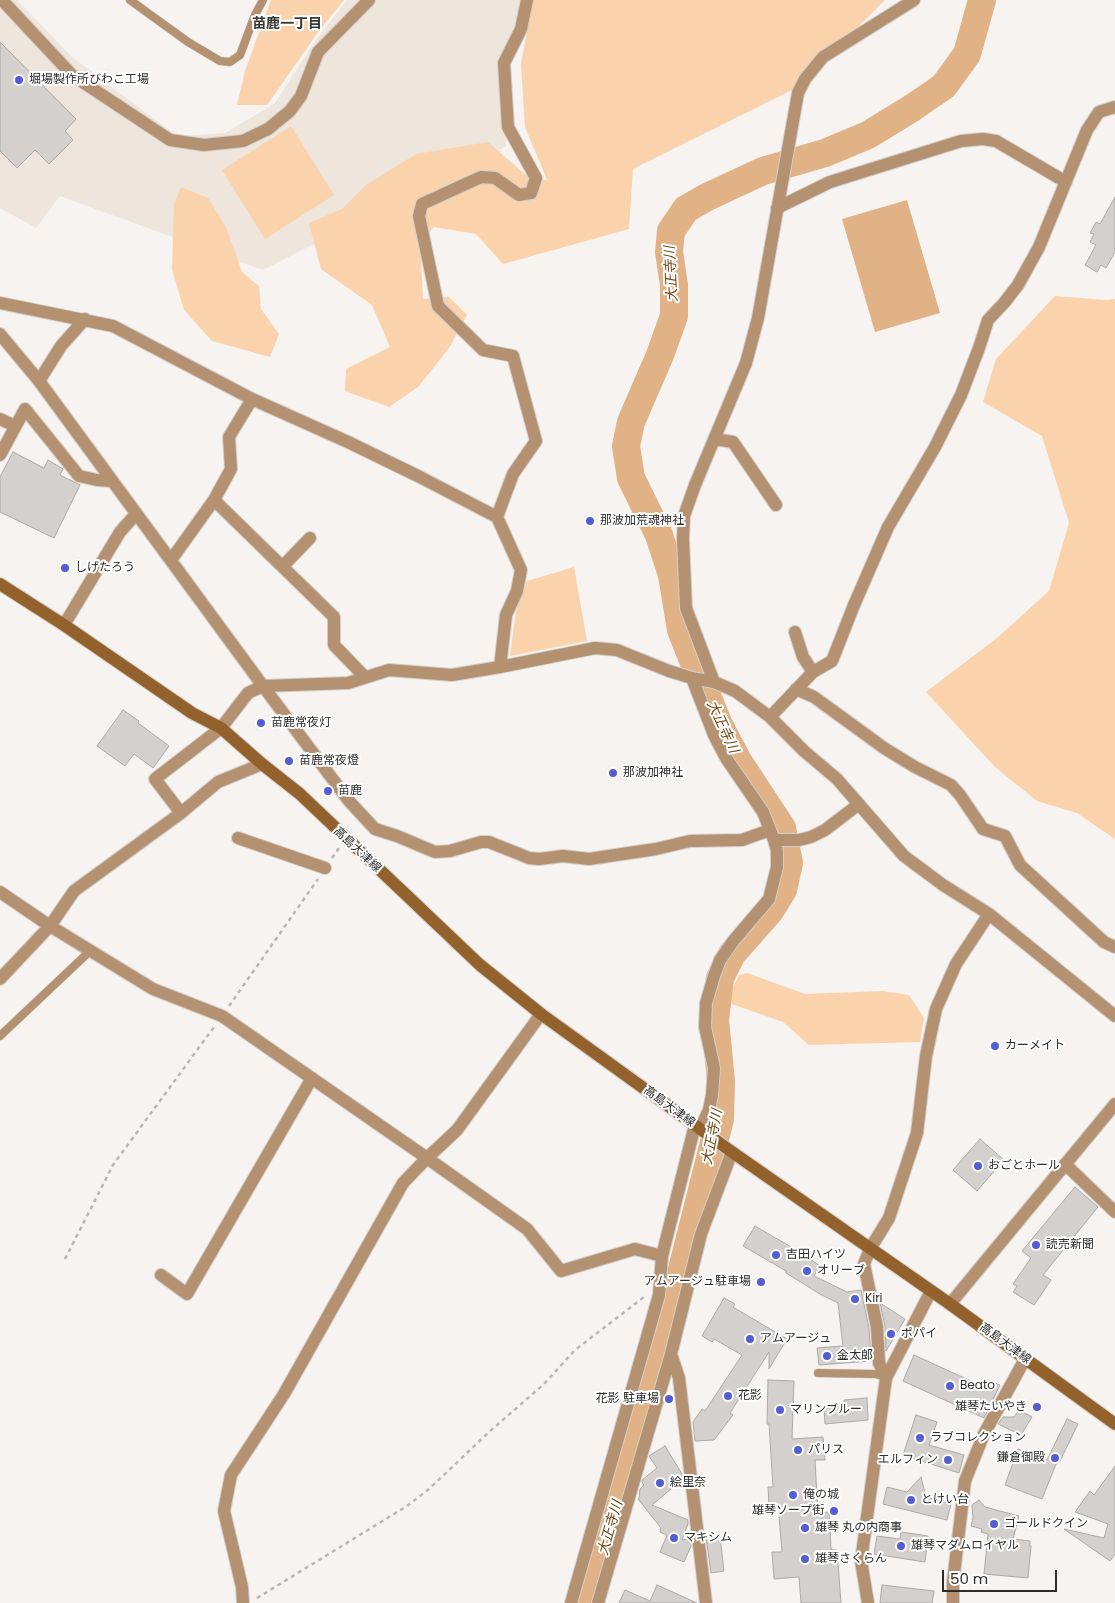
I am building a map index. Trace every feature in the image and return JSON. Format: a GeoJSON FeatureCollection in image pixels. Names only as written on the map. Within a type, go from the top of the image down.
{"type":"FeatureCollection","features":[{"type":"Feature","properties":{"kind":"main road","name":"高島大津線"},"geometry":{"type":"LineString","coordinates":[[0,584],[64,625],[192,713],[221,728],[300,794],[480,965],[541,1014],[727,1148],[950,1304],[1115,1424]]}},
{"type":"Feature","properties":{"kind":"street"},"geometry":{"type":"LineString","coordinates":[[2,0],[72,75],[170,140],[204,145],[243,141],[268,129],[290,111],[301,96],[318,52],[369,0]]}},
{"type":"Feature","properties":{"kind":"street"},"geometry":{"type":"LineString","coordinates":[[497,517],[513,474],[536,442],[513,356],[484,350],[438,306],[420,216],[422,204],[481,177],[495,178],[519,195],[531,193],[536,178],[508,127],[504,63],[521,29],[527,0]]}},
{"type":"Feature","properties":{"kind":"street"},"geometry":{"type":"LineString","coordinates":[[711,681],[686,608],[684,516],[746,362],[758,318],[798,93],[804,79],[823,57],[914,0]]}},
{"type":"Feature","properties":{"kind":"street"},"geometry":{"type":"LineString","coordinates":[[770,717],[813,672],[832,661],[888,527],[935,447],[961,395],[988,320],[1018,285],[1039,247],[1087,130],[1100,112],[1115,107]]}},
{"type":"Feature","properties":{"kind":"street"},"geometry":{"type":"LineString","coordinates":[[777,208],[830,182],[961,141],[983,139],[996,141],[1066,182]]}},
{"type":"Feature","properties":{"kind":"street"},"geometry":{"type":"LineString","coordinates":[[0,303],[113,326],[252,399],[393,464],[497,517],[521,570],[517,591],[506,615],[500,667]]}},
{"type":"Feature","properties":{"kind":"street"},"geometry":{"type":"LineString","coordinates":[[39,381],[61,346],[85,320]]}},
{"type":"Feature","properties":{"kind":"street"},"geometry":{"type":"LineString","coordinates":[[0,334],[39,381],[349,801],[375,829],[435,852],[450,851],[480,842],[489,842],[529,858],[539,859],[563,856],[589,859],[656,849],[690,841],[742,840],[774,836],[795,840],[811,837],[825,830],[859,804]]}},
{"type":"Feature","properties":{"kind":"street"},"geometry":{"type":"LineString","coordinates":[[171,560],[214,500],[230,469],[229,437],[252,399]]}},
{"type":"Feature","properties":{"kind":"street"},"geometry":{"type":"LineString","coordinates":[[0,456],[25,409],[79,476],[112,481]]}},
{"type":"Feature","properties":{"kind":"street"},"geometry":{"type":"LineString","coordinates":[[0,419],[16,426]]}},
{"type":"Feature","properties":{"kind":"street"},"geometry":{"type":"LineString","coordinates":[[714,440],[733,442],[776,505]]}},
{"type":"Feature","properties":{"kind":"street"},"geometry":{"type":"LineString","coordinates":[[214,500],[334,617],[334,645],[365,677]]}},
{"type":"Feature","properties":{"kind":"street"},"geometry":{"type":"LineString","coordinates":[[64,625],[120,532],[136,514]]}},
{"type":"Feature","properties":{"kind":"street"},"geometry":{"type":"LineString","coordinates":[[282,566],[310,538]]}},
{"type":"Feature","properties":{"kind":"street"},"geometry":{"type":"LineString","coordinates":[[795,632],[803,658],[813,672]]}},
{"type":"Feature","properties":{"kind":"street"},"geometry":{"type":"LineString","coordinates":[[181,813],[156,779],[221,728],[248,693],[263,686],[348,682],[388,670],[452,675],[595,648],[617,650],[668,671],[693,679],[711,681],[735,691],[770,717],[804,751],[837,779],[904,856],[942,885],[989,914],[1115,1016]]}},
{"type":"Feature","properties":{"kind":"street"},"geometry":{"type":"LineString","coordinates":[[571,1603],[659,1295],[662,1256],[700,1128],[709,1110],[714,1068],[705,1027],[706,1003],[720,960],[734,940],[769,899],[777,867],[777,851],[774,836],[763,812],[726,758],[714,735],[693,679]]}},
{"type":"Feature","properties":{"kind":"street"},"geometry":{"type":"LineString","coordinates":[[796,689],[814,697],[884,748],[915,767],[951,785],[983,829],[1005,836],[1020,865],[1104,942],[1115,947]]}},
{"type":"Feature","properties":{"kind":"street"},"geometry":{"type":"LineString","coordinates":[[0,979],[50,926],[74,891],[181,813],[218,782],[262,764]]}},
{"type":"Feature","properties":{"kind":"street"},"geometry":{"type":"LineString","coordinates":[[238,838],[325,868]]}},
{"type":"Feature","properties":{"kind":"street"},"geometry":{"type":"LineString","coordinates":[[0,892],[50,926],[154,989],[222,1016],[427,1158],[527,1230],[561,1271],[635,1249],[662,1256]]}},
{"type":"Feature","properties":{"kind":"street"},"geometry":{"type":"LineString","coordinates":[[886,1378],[879,1363],[877,1327],[864,1264],[870,1249],[889,1218],[917,1133],[926,1056],[936,1009],[956,964],[989,914]]}},
{"type":"Feature","properties":{"kind":"street"},"geometry":{"type":"LineString","coordinates":[[243,1602],[242,1588],[224,1511],[231,1475],[284,1394],[404,1183],[457,1130],[541,1014]]}},
{"type":"Feature","properties":{"kind":"street"},"geometry":{"type":"LineString","coordinates":[[161,1275],[187,1294],[312,1078]]}},
{"type":"Feature","properties":{"kind":"street"},"geometry":{"type":"LineString","coordinates":[[950,1304],[1115,1104]]}},
{"type":"Feature","properties":{"kind":"street"},"geometry":{"type":"LineString","coordinates":[[598,1603],[671,1354],[701,1234],[727,1148]]}},
{"type":"Feature","properties":{"kind":"street"},"geometry":{"type":"LineString","coordinates":[[1065,1164],[1115,1212]]}},
{"type":"Feature","properties":{"kind":"street"},"geometry":{"type":"LineString","coordinates":[[868,1603],[861,1561],[886,1378],[932,1292]]}},
{"type":"Feature","properties":{"kind":"street"},"geometry":{"type":"LineString","coordinates":[[671,1354],[679,1378],[706,1603]]}},
{"type":"Feature","properties":{"kind":"street"},"geometry":{"type":"LineString","coordinates":[[953,1603],[953,1582],[965,1481],[984,1434],[1025,1359]]}},
{"type":"Feature","properties":{"kind":"lane"},"geometry":{"type":"LineString","coordinates":[[130,0],[188,42],[220,62],[230,62],[240,55],[255,15],[263,0]]}},
{"type":"Feature","properties":{"kind":"lane"},"geometry":{"type":"LineString","coordinates":[[0,1036],[90,951]]}},
{"type":"Feature","properties":{"kind":"lane"},"geometry":{"type":"LineString","coordinates":[[818,1373],[875,1374],[886,1378]]}},
{"type":"Feature","properties":{"kind":"path"},"geometry":{"type":"LineString","coordinates":[[65,1259],[113,1165],[222,1016],[346,839]]}},
{"type":"Feature","properties":{"kind":"path"},"geometry":{"type":"LineString","coordinates":[[243,1602],[255,1598],[407,1506],[429,1489],[489,1432],[543,1385],[575,1350],[648,1294],[659,1295]]}},
{"type":"Feature","properties":{"kind":"shaded area"},"geometry":{"type":"Polygon","coordinates":[[[0,0],[17,0],[72,57],[177,136],[225,133],[274,104],[316,40],[347,0],[521,0],[505,60],[506,146],[263,270],[60,196],[36,228],[0,208],[0,0]]]}},
{"type":"Feature","properties":{"kind":"shaded area"},"geometry":{"type":"Polygon","coordinates":[[[271,0],[344,0],[319,31],[267,105],[237,105],[245,71],[271,0]]]}},
{"type":"Feature","properties":{"kind":"shaded area"},"geometry":{"type":"Polygon","coordinates":[[[533,0],[885,0],[798,87],[633,169],[629,229],[503,264],[476,234],[434,227],[420,241],[423,299],[449,297],[467,315],[449,348],[419,386],[389,407],[345,391],[346,369],[390,347],[372,305],[321,269],[309,223],[342,209],[366,185],[416,154],[488,142],[528,177],[547,180],[525,127],[521,64],[533,0]]]}},
{"type":"Feature","properties":{"kind":"shaded area"},"geometry":{"type":"Polygon","coordinates":[[[291,126],[334,195],[265,239],[222,170],[291,126]]]}},
{"type":"Feature","properties":{"kind":"shaded area"},"geometry":{"type":"Polygon","coordinates":[[[181,187],[208,198],[226,227],[242,272],[259,286],[261,309],[279,334],[270,357],[212,341],[184,310],[172,269],[174,204],[181,187]]]}},
{"type":"Feature","properties":{"kind":"shaded area"},"geometry":{"type":"Polygon","coordinates":[[[907,200],[940,313],[875,332],[842,219],[907,200]]]}},
{"type":"Feature","properties":{"kind":"shaded area"},"geometry":{"type":"Polygon","coordinates":[[[1055,296],[1115,299],[1115,839],[1077,813],[1037,801],[995,767],[926,692],[997,638],[1049,591],[1069,523],[1042,436],[983,402],[996,359],[1055,296]]]}},
{"type":"Feature","properties":{"kind":"shaded area"},"geometry":{"type":"Polygon","coordinates":[[[574,567],[587,641],[510,656],[516,611],[527,581],[574,567]]]}},
{"type":"Feature","properties":{"kind":"shaded area"},"geometry":{"type":"Polygon","coordinates":[[[747,973],[805,994],[883,991],[909,995],[924,1018],[920,1042],[809,1045],[783,1022],[732,1004],[727,999],[739,975],[747,973]]]}},
{"type":"Feature","properties":{"kind":"building","name":"堀場製作所びわこ工場"},"geometry":{"type":"Polygon","coordinates":[[[0,42],[76,119],[65,131],[73,140],[49,164],[35,150],[17,168],[0,151],[0,42]]]}},
{"type":"Feature","properties":{"kind":"building"},"geometry":{"type":"Polygon","coordinates":[[[1115,197],[1115,252],[1106,268],[1101,265],[1097,272],[1085,265],[1096,245],[1090,242],[1094,234],[1090,233],[1096,222],[1100,224],[1115,197]]]}},
{"type":"Feature","properties":{"kind":"building"},"geometry":{"type":"Polygon","coordinates":[[[13,452],[44,468],[48,460],[63,469],[60,475],[80,485],[54,538],[0,512],[0,477],[13,452]]]}},
{"type":"Feature","properties":{"kind":"building"},"geometry":{"type":"Polygon","coordinates":[[[123,710],[169,746],[153,768],[134,754],[125,766],[97,746],[123,710]]]}},
{"type":"Feature","properties":{"kind":"building"},"geometry":{"type":"Polygon","coordinates":[[[980,1139],[1004,1160],[977,1191],[953,1170],[980,1139]]]}},
{"type":"Feature","properties":{"kind":"building"},"geometry":{"type":"Polygon","coordinates":[[[1075,1187],[1098,1207],[1043,1275],[1051,1280],[1034,1305],[1013,1292],[1017,1286],[1013,1284],[1031,1258],[1022,1251],[1075,1187]]]}},
{"type":"Feature","properties":{"kind":"building"},"geometry":{"type":"Polygon","coordinates":[[[755,1226],[810,1258],[820,1266],[814,1276],[847,1292],[861,1290],[869,1328],[871,1361],[819,1365],[817,1348],[843,1346],[838,1303],[820,1294],[786,1273],[786,1271],[743,1246],[755,1226]]]}},
{"type":"Feature","properties":{"kind":"building"},"geometry":{"type":"Polygon","coordinates":[[[724,1298],[735,1304],[733,1307],[787,1339],[769,1369],[769,1352],[730,1413],[733,1415],[714,1440],[695,1441],[693,1422],[702,1409],[705,1411],[742,1355],[714,1339],[712,1342],[702,1336],[724,1298]]]}},
{"type":"Feature","properties":{"kind":"building","name":"ポパイ"},"geometry":{"type":"Polygon","coordinates":[[[880,1303],[905,1319],[886,1351],[885,1326],[880,1303]]]}},
{"type":"Feature","properties":{"kind":"building"},"geometry":{"type":"Polygon","coordinates":[[[914,1355],[984,1387],[987,1380],[1000,1385],[984,1418],[903,1381],[914,1355]]]}},
{"type":"Feature","properties":{"kind":"building"},"geometry":{"type":"Polygon","coordinates":[[[768,1380],[794,1381],[792,1439],[823,1437],[825,1460],[815,1460],[818,1513],[829,1512],[831,1548],[832,1550],[837,1550],[841,1603],[801,1603],[799,1577],[774,1579],[772,1552],[782,1552],[778,1505],[769,1506],[768,1487],[773,1487],[769,1424],[767,1424],[768,1380]]]}},
{"type":"Feature","properties":{"kind":"building"},"geometry":{"type":"Polygon","coordinates":[[[867,1398],[868,1420],[825,1424],[824,1408],[844,1406],[844,1400],[867,1398]]]}},
{"type":"Feature","properties":{"kind":"building"},"geometry":{"type":"Polygon","coordinates":[[[1019,1410],[1032,1417],[1021,1435],[998,1424],[1003,1417],[1014,1417],[1019,1410]]]}},
{"type":"Feature","properties":{"kind":"building"},"geometry":{"type":"Polygon","coordinates":[[[916,1415],[937,1422],[929,1445],[964,1455],[959,1473],[903,1455],[916,1415]]]}},
{"type":"Feature","properties":{"kind":"building","name":"鎌倉御殿"},"geometry":{"type":"Polygon","coordinates":[[[1067,1419],[1078,1424],[1060,1461],[1056,1464],[1042,1499],[1005,1485],[1018,1449],[1047,1460],[1067,1419]]]}},
{"type":"Feature","properties":{"kind":"building"},"geometry":{"type":"Polygon","coordinates":[[[665,1446],[682,1474],[683,1479],[652,1505],[688,1520],[682,1540],[690,1539],[691,1546],[684,1562],[660,1552],[667,1535],[660,1532],[661,1528],[638,1499],[640,1489],[644,1485],[642,1480],[657,1468],[649,1456],[665,1446]]]}},
{"type":"Feature","properties":{"kind":"building"},"geometry":{"type":"Polygon","coordinates":[[[1115,1466],[1115,1554],[1110,1561],[1064,1529],[1104,1538],[1108,1524],[1075,1512],[1090,1491],[1094,1495],[1115,1466]]]}},
{"type":"Feature","properties":{"kind":"building","name":"とけい台"},"geometry":{"type":"Polygon","coordinates":[[[921,1477],[926,1497],[951,1504],[947,1520],[883,1504],[887,1487],[907,1492],[921,1477]]]}},
{"type":"Feature","properties":{"kind":"building"},"geometry":{"type":"Polygon","coordinates":[[[979,1500],[985,1507],[1019,1516],[1013,1539],[1030,1541],[1028,1578],[984,1574],[988,1534],[981,1532],[982,1529],[971,1526],[973,1518],[972,1505],[979,1500]]]}},
{"type":"Feature","properties":{"kind":"building","name":"雄琴マダムロイヤル"},"geometry":{"type":"Polygon","coordinates":[[[901,1532],[928,1536],[925,1562],[874,1554],[877,1536],[900,1539],[901,1532]]]}},
{"type":"Feature","properties":{"kind":"building"},"geometry":{"type":"Polygon","coordinates":[[[720,1536],[724,1571],[711,1573],[706,1537],[720,1536]]]}},
{"type":"Feature","properties":{"kind":"building"},"geometry":{"type":"Polygon","coordinates":[[[657,1585],[697,1603],[619,1603],[625,1590],[650,1601],[657,1585]]]}},
{"type":"Feature","properties":{"kind":"building"},"geometry":{"type":"Polygon","coordinates":[[[882,1585],[934,1591],[932,1603],[880,1603],[882,1585]]]}},
{"type":"Feature","properties":{"kind":"waterway","name":"大正寺川"},"geometry":{"type":"LineString","coordinates":[[590,1603],[652,1388],[720,1119],[721,1081],[715,1020],[720,978],[732,954],[770,911],[783,890],[789,863],[782,828],[738,761],[718,723],[681,630],[672,575],[659,535],[631,478],[626,446],[631,422],[660,355],[674,316],[674,285],[669,252],[671,231],[686,209],[707,197],[763,171],[825,153],[868,135],[944,86],[967,54],[982,0]]}},
{"type":"Feature","properties":{"kind":"place","name":"堀場製作所びわこ工場"},"geometry":{"type":"Point","coordinates":[19,80]}},
{"type":"Feature","properties":{"kind":"place","name":"那波加荒魂神社"},"geometry":{"type":"Point","coordinates":[590,521]}},
{"type":"Feature","properties":{"kind":"place","name":"しげたろう"},"geometry":{"type":"Point","coordinates":[65,568]}},
{"type":"Feature","properties":{"kind":"place","name":"苗鹿常夜灯"},"geometry":{"type":"Point","coordinates":[261,723]}},
{"type":"Feature","properties":{"kind":"place","name":"苗鹿常夜燈"},"geometry":{"type":"Point","coordinates":[289,761]}},
{"type":"Feature","properties":{"kind":"place","name":"那波加神社"},"geometry":{"type":"Point","coordinates":[613,773]}},
{"type":"Feature","properties":{"kind":"place","name":"苗鹿"},"geometry":{"type":"Point","coordinates":[328,791]}},
{"type":"Feature","properties":{"kind":"place","name":"カーメイト"},"geometry":{"type":"Point","coordinates":[995,1046]}},
{"type":"Feature","properties":{"kind":"place","name":"おごとホール"},"geometry":{"type":"Point","coordinates":[978,1166]}},
{"type":"Feature","properties":{"kind":"place","name":"読売新聞"},"geometry":{"type":"Point","coordinates":[1036,1245]}},
{"type":"Feature","properties":{"kind":"place","name":"吉田ハイツ"},"geometry":{"type":"Point","coordinates":[776,1255]}},
{"type":"Feature","properties":{"kind":"place","name":"オリーブ"},"geometry":{"type":"Point","coordinates":[807,1271]}},
{"type":"Feature","properties":{"kind":"place","name":"アムアージュ駐車場"},"geometry":{"type":"Point","coordinates":[761,1282]}},
{"type":"Feature","properties":{"kind":"place","name":"Kiri"},"geometry":{"type":"Point","coordinates":[855,1299]}},
{"type":"Feature","properties":{"kind":"place","name":"ポパイ"},"geometry":{"type":"Point","coordinates":[891,1334]}},
{"type":"Feature","properties":{"kind":"place","name":"アムアージュ"},"geometry":{"type":"Point","coordinates":[750,1339]}},
{"type":"Feature","properties":{"kind":"place","name":"金太郎"},"geometry":{"type":"Point","coordinates":[827,1356]}},
{"type":"Feature","properties":{"kind":"place","name":"Beato"},"geometry":{"type":"Point","coordinates":[950,1386]}},
{"type":"Feature","properties":{"kind":"place","name":"花影"},"geometry":{"type":"Point","coordinates":[728,1396]}},
{"type":"Feature","properties":{"kind":"place","name":"花影 駐車場"},"geometry":{"type":"Point","coordinates":[669,1399]}},
{"type":"Feature","properties":{"kind":"place","name":"雄琴たいやき"},"geometry":{"type":"Point","coordinates":[1037,1407]}},
{"type":"Feature","properties":{"kind":"place","name":"マリンブルー"},"geometry":{"type":"Point","coordinates":[780,1410]}},
{"type":"Feature","properties":{"kind":"place","name":"ラブコレクション"},"geometry":{"type":"Point","coordinates":[920,1438]}},
{"type":"Feature","properties":{"kind":"place","name":"パリス"},"geometry":{"type":"Point","coordinates":[798,1450]}},
{"type":"Feature","properties":{"kind":"place","name":"鎌倉御殿"},"geometry":{"type":"Point","coordinates":[1055,1458]}},
{"type":"Feature","properties":{"kind":"place","name":"エルフィン"},"geometry":{"type":"Point","coordinates":[948,1460]}},
{"type":"Feature","properties":{"kind":"place","name":"絵里奈"},"geometry":{"type":"Point","coordinates":[660,1483]}},
{"type":"Feature","properties":{"kind":"place","name":"俺の城"},"geometry":{"type":"Point","coordinates":[793,1495]}},
{"type":"Feature","properties":{"kind":"place","name":"とけい台"},"geometry":{"type":"Point","coordinates":[911,1500]}},
{"type":"Feature","properties":{"kind":"place","name":"雄琴ソープ街"},"geometry":{"type":"Point","coordinates":[834,1511]}},
{"type":"Feature","properties":{"kind":"place","name":"ゴールドクイン"},"geometry":{"type":"Point","coordinates":[994,1524]}},
{"type":"Feature","properties":{"kind":"place","name":"雄琴 丸の内商事"},"geometry":{"type":"Point","coordinates":[805,1528]}},
{"type":"Feature","properties":{"kind":"place","name":"マキシム"},"geometry":{"type":"Point","coordinates":[674,1538]}},
{"type":"Feature","properties":{"kind":"place","name":"雄琴マダムロイヤル"},"geometry":{"type":"Point","coordinates":[901,1546]}},
{"type":"Feature","properties":{"kind":"place","name":"雄琴さくらん"},"geometry":{"type":"Point","coordinates":[805,1559]}},
{"type":"Feature","properties":{"kind":"district","name":"苗鹿一丁目"},"geometry":{"type":"Point","coordinates":[287,24]}}]}
